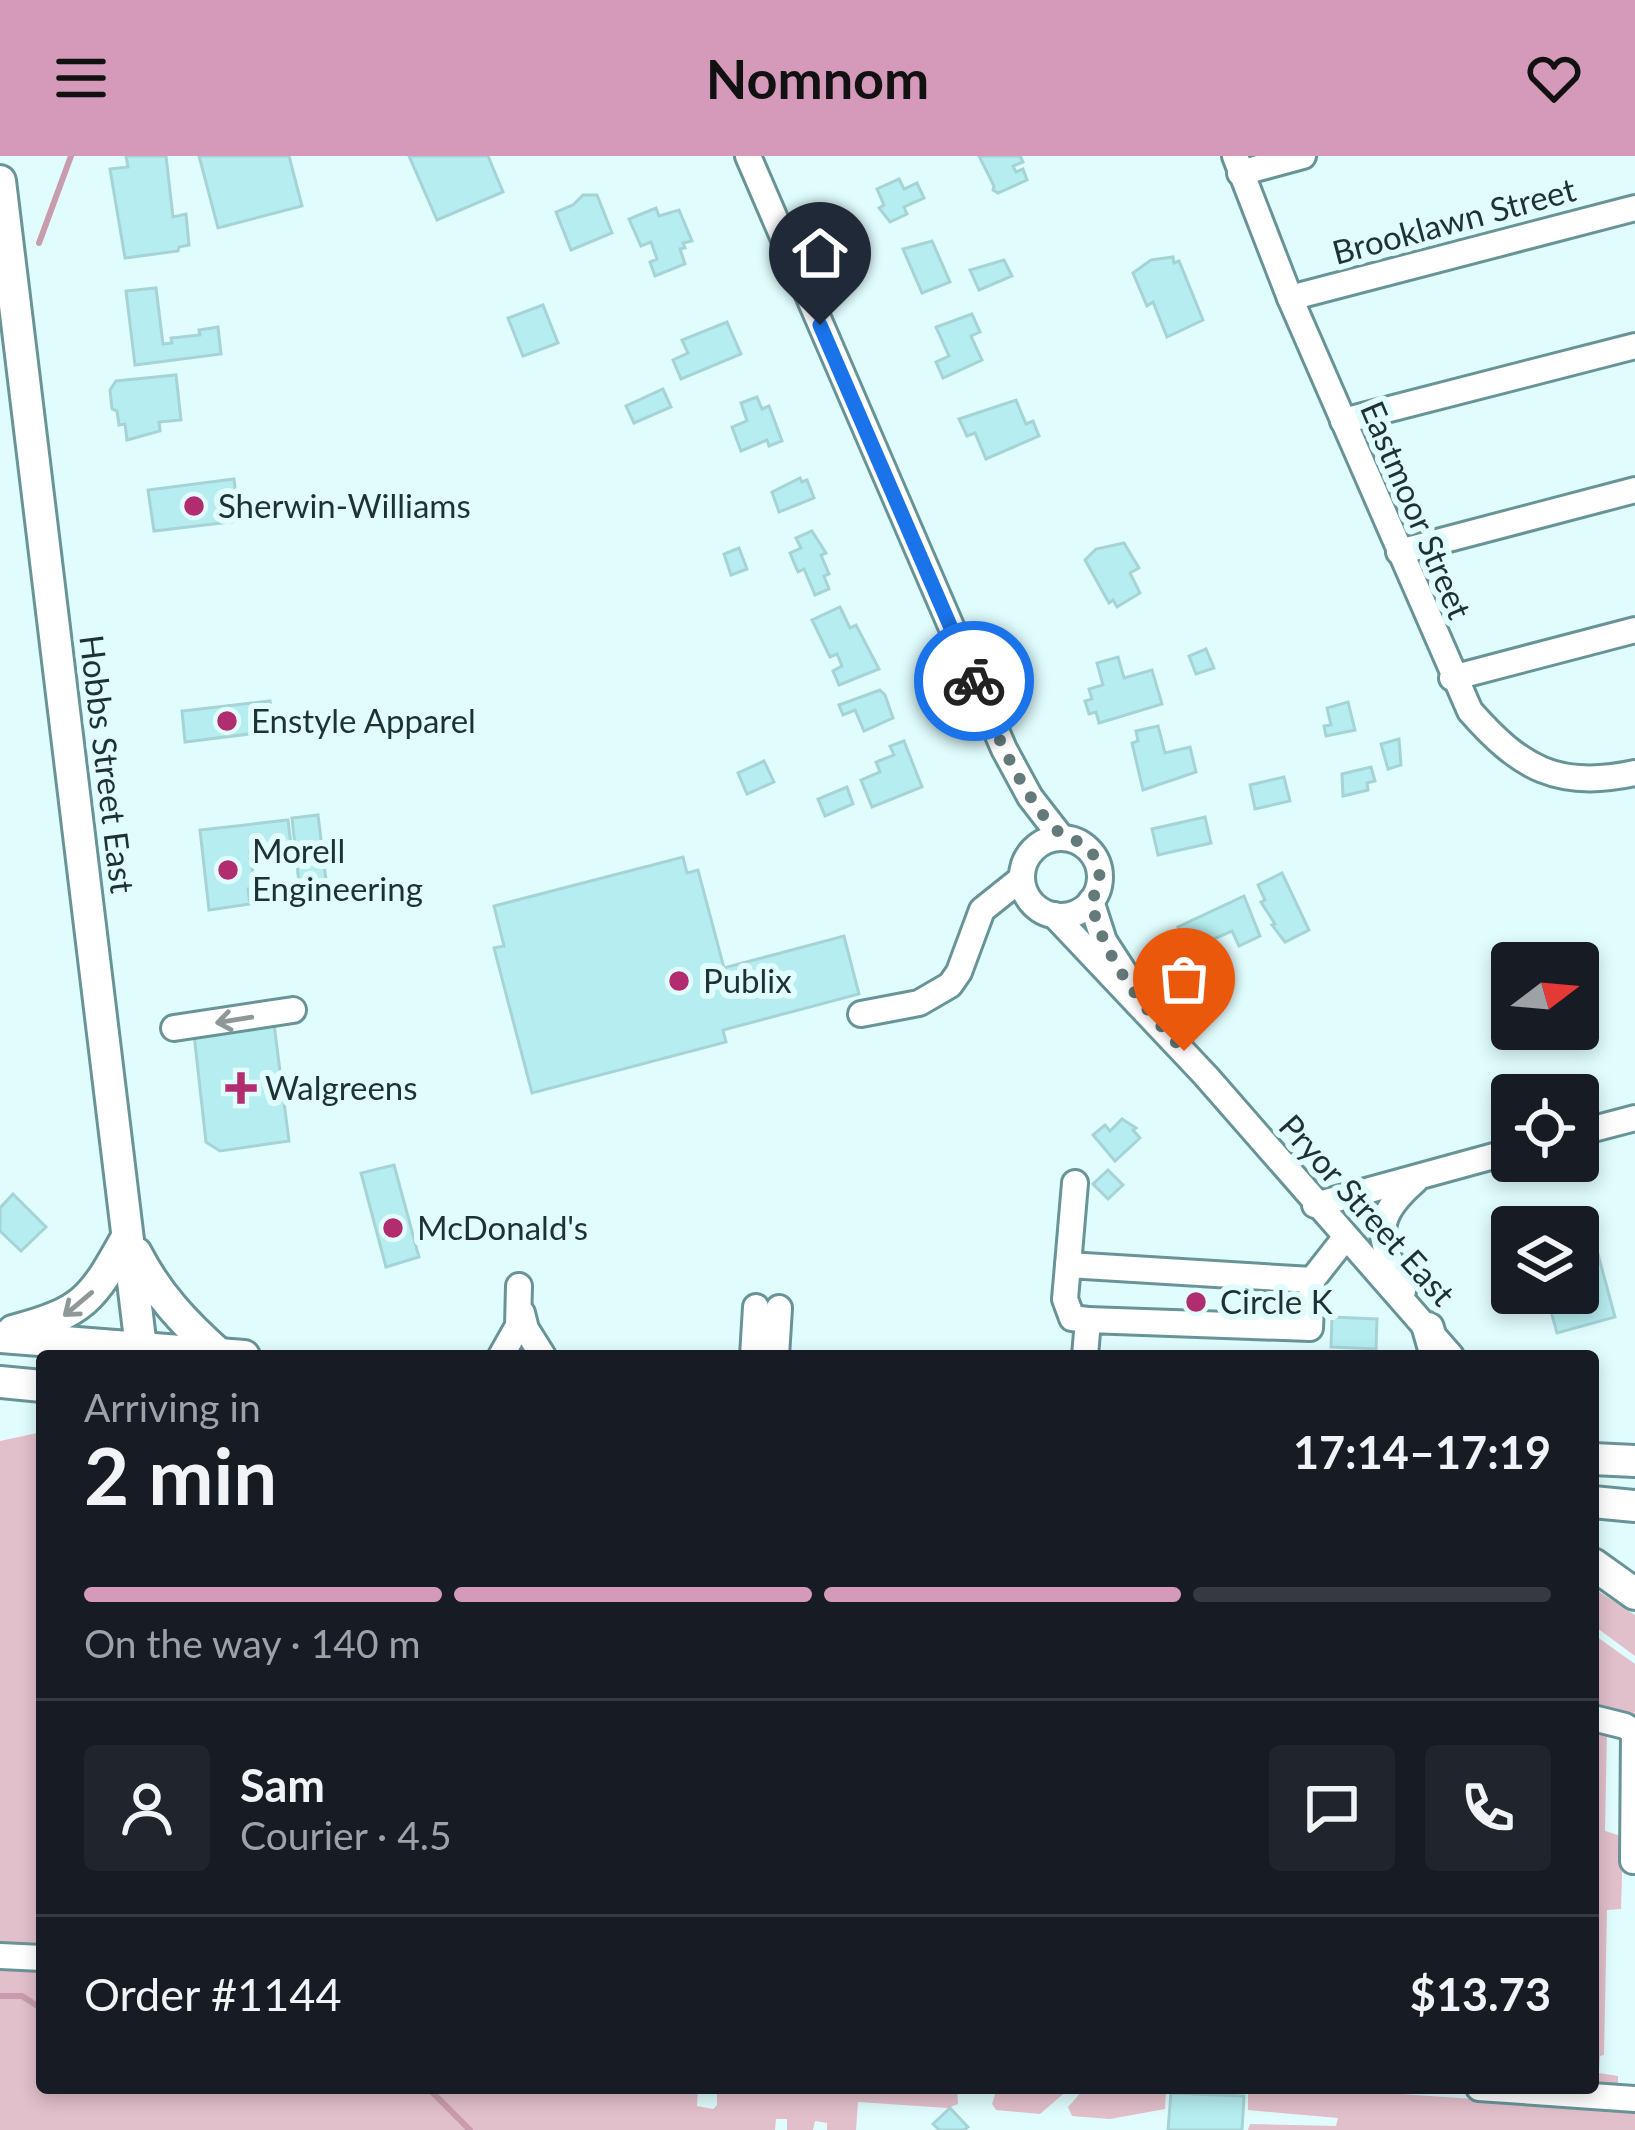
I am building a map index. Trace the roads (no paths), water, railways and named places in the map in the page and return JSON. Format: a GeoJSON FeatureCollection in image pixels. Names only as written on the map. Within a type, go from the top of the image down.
{"type":"FeatureCollection","features":[{"type":"Feature","properties":{"kind":"main road","name":"Hobbs Street East"},"geometry":{"type":"LineString","coordinates":[[0,181],[141,1350]]}},
{"type":"Feature","properties":{"kind":"main road"},"geometry":{"type":"LineString","coordinates":[[0,1336],[63,1318],[100,1285],[127,1237]]}},
{"type":"Feature","properties":{"kind":"main road"},"geometry":{"type":"LineString","coordinates":[[127,1237],[153,1286],[183,1322],[224,1350]]}},
{"type":"Feature","properties":{"kind":"main road"},"geometry":{"type":"LineString","coordinates":[[0,1336],[123,1350]]}},
{"type":"Feature","properties":{"kind":"main road"},"geometry":{"type":"LineString","coordinates":[[0,1382],[36,1385]]}},
{"type":"Feature","properties":{"kind":"main road"},"geometry":{"type":"LineString","coordinates":[[1599,1459],[1635,1461]]}},
{"type":"Feature","properties":{"kind":"main road"},"geometry":{"type":"LineString","coordinates":[[1599,1503],[1635,1506]]}},
{"type":"Feature","properties":{"kind":"main road"},"geometry":{"type":"LineString","coordinates":[[1599,1568],[1635,1594]]}},
{"type":"Feature","properties":{"kind":"street"},"geometry":{"type":"LineString","coordinates":[[748,156],[1004,749],[1060,838]]}},
{"type":"Feature","properties":{"kind":"street"},"geometry":{"type":"LineString","coordinates":[[1238,164],[1304,156]]}},
{"type":"Feature","properties":{"kind":"street","name":"Eastmoor Street"},"geometry":{"type":"LineString","coordinates":[[1238,164],[1342,421],[1470,711],[1502,748],[1544,773],[1582,780],[1635,773]]}},
{"type":"Feature","properties":{"kind":"street","name":"Brooklawn Street"},"geometry":{"type":"LineString","coordinates":[[1290,298],[1635,208]]}},
{"type":"Feature","properties":{"kind":"street"},"geometry":{"type":"LineString","coordinates":[[1342,421],[1635,346]]}},
{"type":"Feature","properties":{"kind":"street"},"geometry":{"type":"LineString","coordinates":[[1399,552],[1635,490]]}},
{"type":"Feature","properties":{"kind":"street"},"geometry":{"type":"LineString","coordinates":[[1453,678],[1635,630]]}},
{"type":"Feature","properties":{"kind":"street"},"geometry":{"type":"LineString","coordinates":[[1004,749],[1027,828],[1023,871],[1044,910]]}},
{"type":"Feature","properties":{"kind":"street"},"geometry":{"type":"LineString","coordinates":[[861,1014],[919,1003],[935,995],[959,971],[968,940],[982,910],[1023,871],[1038,845],[1060,838],[1082,843],[1096,860],[1100,881],[1091,901],[1075,914],[1044,910],[1004,914],[968,940]]}},
{"type":"Feature","properties":{"kind":"street","name":"Pryor Street East"},"geometry":{"type":"LineString","coordinates":[[1091,901],[1104,941],[1138,1002]]}},
{"type":"Feature","properties":{"kind":"street","name":"Pryor Street East"},"geometry":{"type":"LineString","coordinates":[[1044,910],[1138,1002],[1425,1331]]}},
{"type":"Feature","properties":{"kind":"street"},"geometry":{"type":"LineString","coordinates":[[174,1028],[293,1010]]}},
{"type":"Feature","properties":{"kind":"street"},"geometry":{"type":"LineString","coordinates":[[1599,1127],[1635,1118]]}},
{"type":"Feature","properties":{"kind":"street"},"geometry":{"type":"LineString","coordinates":[[1315,1205],[1491,1157]]}},
{"type":"Feature","properties":{"kind":"street"},"geometry":{"type":"LineString","coordinates":[[1420,1176],[1392,1201],[1381,1221],[1384,1247],[1425,1331]]}},
{"type":"Feature","properties":{"kind":"street"},"geometry":{"type":"LineString","coordinates":[[1076,1183],[1066,1307],[1072,1318],[1305,1329],[1313,1322],[1312,1280],[1345,1238]]}},
{"type":"Feature","properties":{"kind":"street"},"geometry":{"type":"LineString","coordinates":[[1068,1264],[1312,1280]]}},
{"type":"Feature","properties":{"kind":"street"},"geometry":{"type":"LineString","coordinates":[[505,1350],[515,1336],[520,1296],[526,1329],[539,1350]]}},
{"type":"Feature","properties":{"kind":"street"},"geometry":{"type":"LineString","coordinates":[[762,1350],[767,1307]]}},
{"type":"Feature","properties":{"kind":"street"},"geometry":{"type":"LineString","coordinates":[[1086,1350],[1088,1320]]}},
{"type":"Feature","properties":{"kind":"street"},"geometry":{"type":"LineString","coordinates":[[1599,1720],[1635,1733],[1633,1861]]}},
{"type":"Feature","properties":{"kind":"street"},"geometry":{"type":"LineString","coordinates":[[0,1956],[36,1958]]}},
{"type":"Feature","properties":{"kind":"street"},"geometry":{"type":"LineString","coordinates":[[1564,2094],[1635,2099]]}},
{"type":"Feature","properties":{"kind":"waterway"},"geometry":{"type":"LineString","coordinates":[[39,243],[71,156]]}},
{"type":"Feature","properties":{"kind":"waterway"},"geometry":{"type":"LineString","coordinates":[[0,1996],[22,1996],[36,2005]]}},
{"type":"Feature","properties":{"kind":"waterway"},"geometry":{"type":"LineString","coordinates":[[434,2094],[470,2130]]}},
{"type":"Feature","properties":{"kind":"place","name":"Sherwin-Williams"},"geometry":{"type":"Point","coordinates":[194,506]}},
{"type":"Feature","properties":{"kind":"place","name":"Enstyle Apparel"},"geometry":{"type":"Point","coordinates":[227,721]}},
{"type":"Feature","properties":{"kind":"place","name":"Morell Engineering"},"geometry":{"type":"Point","coordinates":[228,870]}},
{"type":"Feature","properties":{"kind":"place","name":"Publix"},"geometry":{"type":"Point","coordinates":[679,981]}},
{"type":"Feature","properties":{"kind":"place","name":"Walgreens"},"geometry":{"type":"Point","coordinates":[241,1088]}},
{"type":"Feature","properties":{"kind":"place","name":"McDonald's"},"geometry":{"type":"Point","coordinates":[393,1228]}},
{"type":"Feature","properties":{"kind":"place","name":"Circle K"},"geometry":{"type":"Point","coordinates":[1196,1302]}}]}
